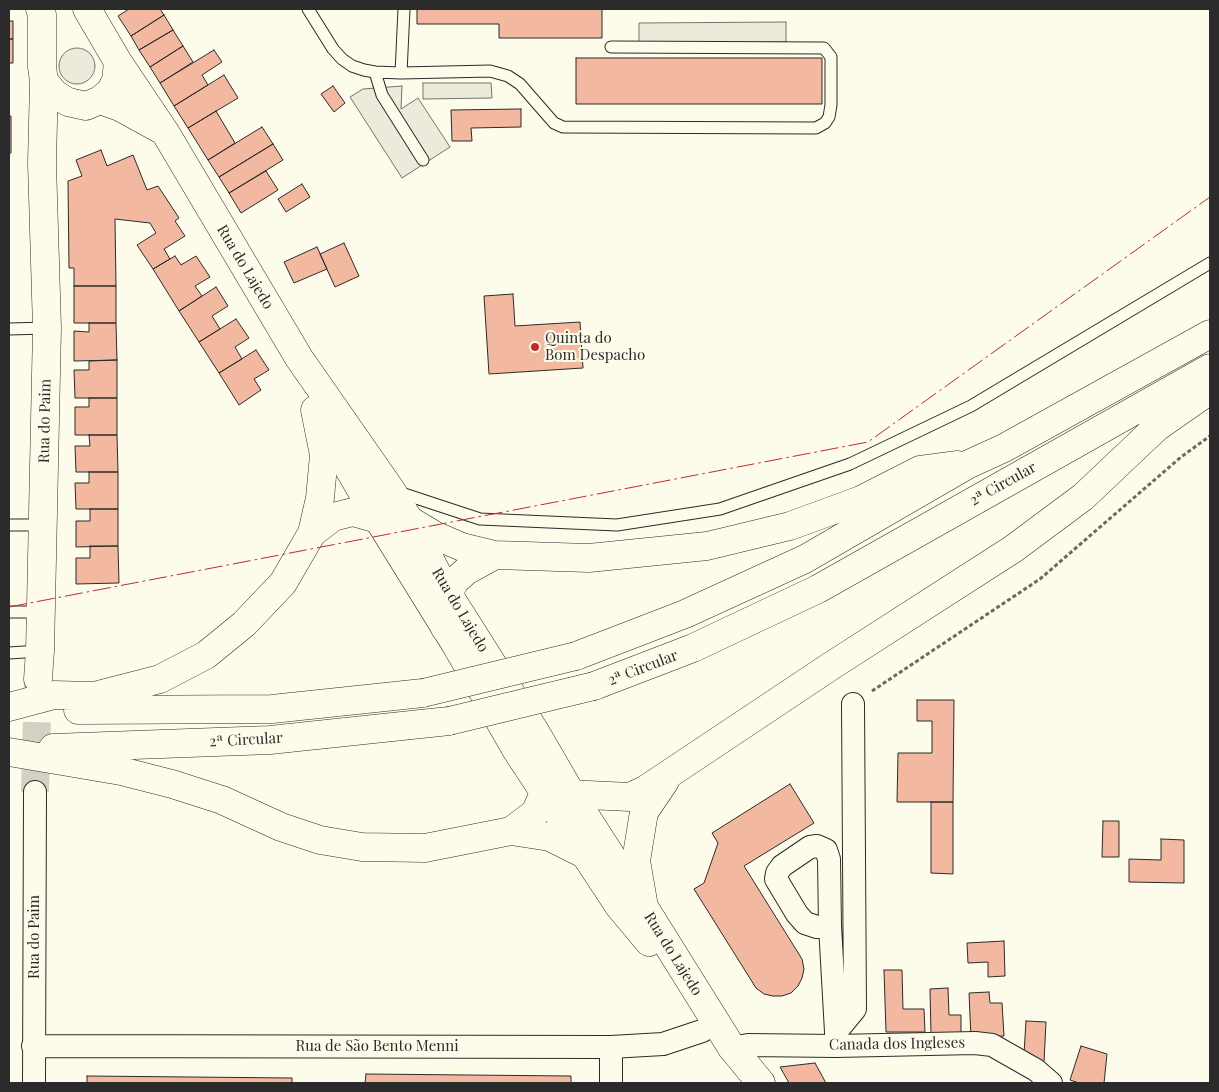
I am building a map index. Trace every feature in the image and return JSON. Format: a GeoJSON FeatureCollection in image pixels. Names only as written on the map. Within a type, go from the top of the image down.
{"type":"FeatureCollection","features":[{"type":"Feature","properties":{"kind":"main road","name":"Rua do Paim"},"geometry":{"type":"LineString","coordinates":[[38,679],[47,328],[42,163],[44,81],[42,66],[42,15],[40,9]]}},
{"type":"Feature","properties":{"kind":"main road","name":"Rua do Lajedo"},"geometry":{"type":"LineString","coordinates":[[87,9],[118,62],[165,132],[299,358],[391,490],[448,594],[551,759],[559,794],[644,907],[716,1024],[732,1048],[761,1083]]}},
{"type":"Feature","properties":{"kind":"main road"},"geometry":{"type":"LineString","coordinates":[[44,81],[55,94],[68,102],[86,106],[100,100],[110,92],[116,80],[118,62]]}},
{"type":"Feature","properties":{"kind":"main road"},"geometry":{"type":"LineString","coordinates":[[100,100],[120,107],[165,132]]}},
{"type":"Feature","properties":{"kind":"main road","name":"Rua do Paim"},"geometry":{"type":"LineString","coordinates":[[42,163],[68,102]]}},
{"type":"Feature","properties":{"kind":"main road","name":"2ª Circular"},"geometry":{"type":"LineString","coordinates":[[9,708],[125,711],[272,709],[423,693],[576,656],[685,614],[805,559],[969,464],[1004,448],[1210,334]]}},
{"type":"Feature","properties":{"kind":"main road"},"geometry":{"type":"LineString","coordinates":[[9,708],[54,695],[94,696],[160,679],[206,655],[244,624],[283,583],[312,533],[320,498],[324,455],[315,410],[299,358]]}},
{"type":"Feature","properties":{"kind":"main road","name":"2ª Circular"},"geometry":{"type":"LineString","coordinates":[[9,751],[270,740],[449,721],[594,686],[693,648],[818,589],[1210,368]]}},
{"type":"Feature","properties":{"kind":"main road"},"geometry":{"type":"LineString","coordinates":[[511,831],[559,794],[630,797],[645,790],[831,666],[1013,549],[1083,497],[1157,427],[1210,390]]}},
{"type":"Feature","properties":{"kind":"main road"},"geometry":{"type":"LineString","coordinates":[[315,410],[517,751],[559,794],[588,856],[619,906],[716,1024]]}},
{"type":"Feature","properties":{"kind":"main road"},"geometry":{"type":"LineString","coordinates":[[409,520],[434,535],[462,547],[495,555],[589,558],[708,546],[790,526],[861,500],[920,470],[969,464]]}},
{"type":"Feature","properties":{"kind":"main road"},"geometry":{"type":"LineString","coordinates":[[312,533],[333,516],[353,512],[378,519],[431,562]]}},
{"type":"Feature","properties":{"kind":"main road"},"geometry":{"type":"LineString","coordinates":[[445,628],[448,594],[455,581],[466,571],[495,555]]}},
{"type":"Feature","properties":{"kind":"main road"},"geometry":{"type":"LineString","coordinates":[[9,751],[121,771],[172,784],[222,800],[281,827],[320,840],[362,847],[425,848],[511,831],[550,837],[588,856]]}},
{"type":"Feature","properties":{"kind":"main road"},"geometry":{"type":"LineString","coordinates":[[644,907],[636,861],[644,812],[671,771]]}},
{"type":"Feature","properties":{"kind":"street"},"geometry":{"type":"LineString","coordinates":[[836,1039],[855,1009],[853,704]]}},
{"type":"Feature","properties":{"kind":"street","name":"Rua do Paim"},"geometry":{"type":"LineString","coordinates":[[34,1083],[35,792]]}},
{"type":"Feature","properties":{"kind":"street"},"geometry":{"type":"LineString","coordinates":[[830,926],[836,1039]]}},
{"type":"Feature","properties":{"kind":"street","name":"Rua de São Bento Menni"},"geometry":{"type":"LineString","coordinates":[[33,1046],[611,1047],[663,1044],[702,1031],[716,1024]]}},
{"type":"Feature","properties":{"kind":"street","name":"Canada dos Ingleses"},"geometry":{"type":"LineString","coordinates":[[732,1048],[748,1045],[836,1039],[975,1043],[992,1045],[1036,1070],[1051,1083]]}},
{"type":"Feature","properties":{"kind":"street"},"geometry":{"type":"LineString","coordinates":[[611,1047],[611,1083]]}},
{"type":"Feature","properties":{"kind":"lane"},"geometry":{"type":"LineString","coordinates":[[308,9],[333,49],[352,66],[375,72],[490,71],[508,76],[520,84],[554,123],[563,127],[816,128],[825,123],[829,117],[831,105],[831,57],[824,48],[611,47]]}},
{"type":"Feature","properties":{"kind":"lane"},"geometry":{"type":"LineString","coordinates":[[401,73],[404,9]]}},
{"type":"Feature","properties":{"kind":"lane"},"geometry":{"type":"LineString","coordinates":[[375,72],[382,95],[423,160]]}},
{"type":"Feature","properties":{"kind":"lane"},"geometry":{"type":"LineString","coordinates":[[391,490],[480,520],[617,525],[720,509],[850,464],[972,406],[1210,263]]}},
{"type":"Feature","properties":{"kind":"lane"},"geometry":{"type":"LineString","coordinates":[[9,329],[47,328]]}},
{"type":"Feature","properties":{"kind":"lane"},"geometry":{"type":"LineString","coordinates":[[9,525],[43,525]]}},
{"type":"Feature","properties":{"kind":"lane"},"geometry":{"type":"LineString","coordinates":[[9,612],[41,612]]}},
{"type":"Feature","properties":{"kind":"lane"},"geometry":{"type":"LineString","coordinates":[[9,653],[40,651]]}},
{"type":"Feature","properties":{"kind":"path"},"geometry":{"type":"LineString","coordinates":[[853,704],[1040,579],[1181,457],[1210,436]]}},
{"type":"Feature","properties":{"kind":"shaded area"},"geometry":{"type":"Polygon","coordinates":[[[786,22],[786,42],[639,44],[639,23],[786,22]]]}},
{"type":"Feature","properties":{"kind":"shaded area"},"geometry":{"type":"Polygon","coordinates":[[[77,48],[84,49],[90,53],[94,59],[94,73],[90,79],[84,83],[77,84],[70,83],[64,79],[60,73],[59,66],[60,59],[64,53],[70,49],[77,48]]]}},
{"type":"Feature","properties":{"kind":"shaded area"},"geometry":{"type":"Polygon","coordinates":[[[423,83],[491,83],[492,98],[423,99],[423,83]]]}},
{"type":"Feature","properties":{"kind":"shaded area"},"geometry":{"type":"Polygon","coordinates":[[[402,86],[401,109],[418,98],[450,147],[402,178],[350,97],[363,89],[402,86]]]}},
{"type":"Feature","properties":{"kind":"building"},"geometry":{"type":"Polygon","coordinates":[[[129,9],[160,9],[164,15],[131,36],[118,16],[129,9]]]}},
{"type":"Feature","properties":{"kind":"building"},"geometry":{"type":"Polygon","coordinates":[[[417,9],[602,9],[602,38],[499,38],[499,24],[417,24],[417,9]]]}},
{"type":"Feature","properties":{"kind":"building"},"geometry":{"type":"Polygon","coordinates":[[[164,15],[173,30],[139,50],[131,36],[164,15]]]}},
{"type":"Feature","properties":{"kind":"building"},"geometry":{"type":"Polygon","coordinates":[[[9,21],[13,21],[13,39],[9,39],[9,21]]]}},
{"type":"Feature","properties":{"kind":"building"},"geometry":{"type":"Polygon","coordinates":[[[173,30],[183,46],[150,67],[139,50],[173,30]]]}},
{"type":"Feature","properties":{"kind":"building"},"geometry":{"type":"Polygon","coordinates":[[[9,39],[13,39],[13,63],[9,63],[9,39]]]}},
{"type":"Feature","properties":{"kind":"building"},"geometry":{"type":"Polygon","coordinates":[[[183,46],[193,62],[160,83],[150,67],[183,46]]]}},
{"type":"Feature","properties":{"kind":"building"},"geometry":{"type":"Polygon","coordinates":[[[214,50],[222,62],[202,75],[208,85],[174,106],[160,83],[214,50]]]}},
{"type":"Feature","properties":{"kind":"building"},"geometry":{"type":"Polygon","coordinates":[[[576,58],[822,58],[822,104],[576,104],[576,58]]]}},
{"type":"Feature","properties":{"kind":"building"},"geometry":{"type":"Polygon","coordinates":[[[224,75],[238,98],[188,128],[174,106],[224,75]]]}},
{"type":"Feature","properties":{"kind":"building"},"geometry":{"type":"Polygon","coordinates":[[[333,86],[345,103],[334,112],[321,94],[333,86]]]}},
{"type":"Feature","properties":{"kind":"building"},"geometry":{"type":"Polygon","coordinates":[[[521,109],[521,127],[471,128],[472,141],[452,141],[451,110],[521,109]]]}},
{"type":"Feature","properties":{"kind":"building"},"geometry":{"type":"Polygon","coordinates":[[[216,111],[235,143],[208,160],[188,128],[216,111]]]}},
{"type":"Feature","properties":{"kind":"building"},"geometry":{"type":"Polygon","coordinates":[[[9,116],[11,116],[11,153],[9,153],[9,116]]]}},
{"type":"Feature","properties":{"kind":"building"},"geometry":{"type":"Polygon","coordinates":[[[262,127],[273,144],[219,177],[208,160],[262,127]]]}},
{"type":"Feature","properties":{"kind":"building"},"geometry":{"type":"Polygon","coordinates":[[[273,144],[283,160],[229,193],[219,177],[273,144]]]}},
{"type":"Feature","properties":{"kind":"building"},"geometry":{"type":"Polygon","coordinates":[[[101,150],[107,166],[133,155],[147,190],[158,186],[179,218],[175,221],[185,236],[164,249],[170,259],[153,269],[137,245],[156,233],[150,223],[115,219],[116,286],[74,286],[74,268],[69,268],[68,181],[82,176],[76,160],[101,150]]]}},
{"type":"Feature","properties":{"kind":"building"},"geometry":{"type":"Polygon","coordinates":[[[266,171],[278,190],[241,213],[229,193],[266,171]]]}},
{"type":"Feature","properties":{"kind":"building"},"geometry":{"type":"Polygon","coordinates":[[[302,184],[310,197],[286,212],[278,199],[302,184]]]}},
{"type":"Feature","properties":{"kind":"building"},"geometry":{"type":"Polygon","coordinates":[[[344,243],[359,276],[335,287],[320,254],[344,243]]]}},
{"type":"Feature","properties":{"kind":"building"},"geometry":{"type":"Polygon","coordinates":[[[317,247],[327,269],[294,283],[284,262],[317,247]]]}},
{"type":"Feature","properties":{"kind":"building"},"geometry":{"type":"Polygon","coordinates":[[[175,256],[181,265],[196,256],[210,277],[195,286],[202,296],[179,311],[153,269],[175,256]]]}},
{"type":"Feature","properties":{"kind":"building"},"geometry":{"type":"Polygon","coordinates":[[[74,286],[116,286],[116,323],[74,323],[74,286]]]}},
{"type":"Feature","properties":{"kind":"building"},"geometry":{"type":"Polygon","coordinates":[[[216,287],[228,306],[212,316],[220,329],[199,342],[179,311],[216,287]]]}},
{"type":"Feature","properties":{"kind":"building","name":"Quinta do Bom Despacho"},"geometry":{"type":"Polygon","coordinates":[[[513,294],[515,326],[580,322],[583,368],[489,374],[484,296],[513,294]]]}},
{"type":"Feature","properties":{"kind":"building"},"geometry":{"type":"Polygon","coordinates":[[[236,319],[249,338],[235,347],[242,359],[219,373],[199,342],[236,319]]]}},
{"type":"Feature","properties":{"kind":"building"},"geometry":{"type":"Polygon","coordinates":[[[89,323],[116,323],[117,360],[74,361],[74,331],[89,332],[89,323]]]}},
{"type":"Feature","properties":{"kind":"building"},"geometry":{"type":"Polygon","coordinates":[[[256,350],[269,370],[254,379],[261,390],[239,405],[219,373],[256,350]]]}},
{"type":"Feature","properties":{"kind":"building"},"geometry":{"type":"Polygon","coordinates":[[[117,360],[117,398],[75,398],[74,370],[89,370],[89,361],[117,360]]]}},
{"type":"Feature","properties":{"kind":"building"},"geometry":{"type":"Polygon","coordinates":[[[89,398],[117,398],[117,435],[75,435],[75,407],[89,407],[89,398]]]}},
{"type":"Feature","properties":{"kind":"building"},"geometry":{"type":"Polygon","coordinates":[[[89,435],[117,435],[118,472],[76,472],[75,446],[90,446],[89,435]]]}},
{"type":"Feature","properties":{"kind":"building"},"geometry":{"type":"Polygon","coordinates":[[[89,472],[118,472],[118,509],[76,509],[75,483],[89,483],[89,472]]]}},
{"type":"Feature","properties":{"kind":"building"},"geometry":{"type":"Polygon","coordinates":[[[90,509],[118,509],[118,546],[76,547],[76,521],[90,521],[90,509]]]}},
{"type":"Feature","properties":{"kind":"building"},"geometry":{"type":"Polygon","coordinates":[[[90,546],[118,546],[119,583],[76,584],[76,558],[90,558],[90,546]]]}},
{"type":"Feature","properties":{"kind":"building"},"geometry":{"type":"Polygon","coordinates":[[[917,700],[954,700],[953,802],[897,802],[898,753],[932,753],[932,721],[917,721],[917,700]]]}},
{"type":"Feature","properties":{"kind":"building"},"geometry":{"type":"Polygon","coordinates":[[[790,784],[814,823],[744,866],[802,959],[804,969],[798,986],[791,993],[773,996],[764,994],[756,988],[694,889],[704,883],[718,843],[712,833],[790,784]]]}},
{"type":"Feature","properties":{"kind":"building"},"geometry":{"type":"Polygon","coordinates":[[[931,802],[953,802],[953,874],[931,873],[931,802]]]}},
{"type":"Feature","properties":{"kind":"building"},"geometry":{"type":"Polygon","coordinates":[[[1103,821],[1119,821],[1119,857],[1102,857],[1103,821]]]}},
{"type":"Feature","properties":{"kind":"building"},"geometry":{"type":"Polygon","coordinates":[[[1161,839],[1184,840],[1184,883],[1129,882],[1129,859],[1161,860],[1161,839]]]}},
{"type":"Feature","properties":{"kind":"building"},"geometry":{"type":"Polygon","coordinates":[[[1004,941],[1005,976],[988,977],[988,962],[968,963],[967,943],[1004,941]]]}},
{"type":"Feature","properties":{"kind":"building"},"geometry":{"type":"Polygon","coordinates":[[[884,970],[902,970],[903,1009],[924,1009],[925,1032],[886,1032],[884,970]]]}},
{"type":"Feature","properties":{"kind":"building"},"geometry":{"type":"Polygon","coordinates":[[[948,988],[949,1015],[961,1015],[961,1033],[931,1034],[930,989],[948,988]]]}},
{"type":"Feature","properties":{"kind":"building"},"geometry":{"type":"Polygon","coordinates":[[[989,992],[990,1003],[1002,1003],[1004,1036],[971,1038],[969,993],[989,992]]]}},
{"type":"Feature","properties":{"kind":"building"},"geometry":{"type":"Polygon","coordinates":[[[1026,1021],[1046,1022],[1044,1062],[1024,1054],[1026,1021]]]}},
{"type":"Feature","properties":{"kind":"building"},"geometry":{"type":"Polygon","coordinates":[[[1081,1046],[1107,1054],[1104,1083],[1079,1083],[1070,1080],[1081,1046]]]}},
{"type":"Feature","properties":{"kind":"building"},"geometry":{"type":"Polygon","coordinates":[[[815,1063],[826,1083],[789,1083],[780,1067],[815,1063]]]}},
{"type":"Feature","properties":{"kind":"building"},"geometry":{"type":"Polygon","coordinates":[[[366,1074],[571,1076],[571,1083],[365,1083],[366,1074]]]}},
{"type":"Feature","properties":{"kind":"building"},"geometry":{"type":"Polygon","coordinates":[[[87,1076],[292,1078],[292,1083],[87,1083],[87,1076]]]}},
{"type":"Feature","properties":{"kind":"tunnel"},"geometry":{"type":"LineString","coordinates":[[35,792],[38,679]]}},
{"type":"Feature","properties":{"kind":"power"},"geometry":{"type":"LineString","coordinates":[[9,607],[868,442],[1210,197]]}},
{"type":"Feature","properties":{"kind":"place","name":"Quinta do Bom Despacho"},"geometry":{"type":"Point","coordinates":[535,347]}}]}
